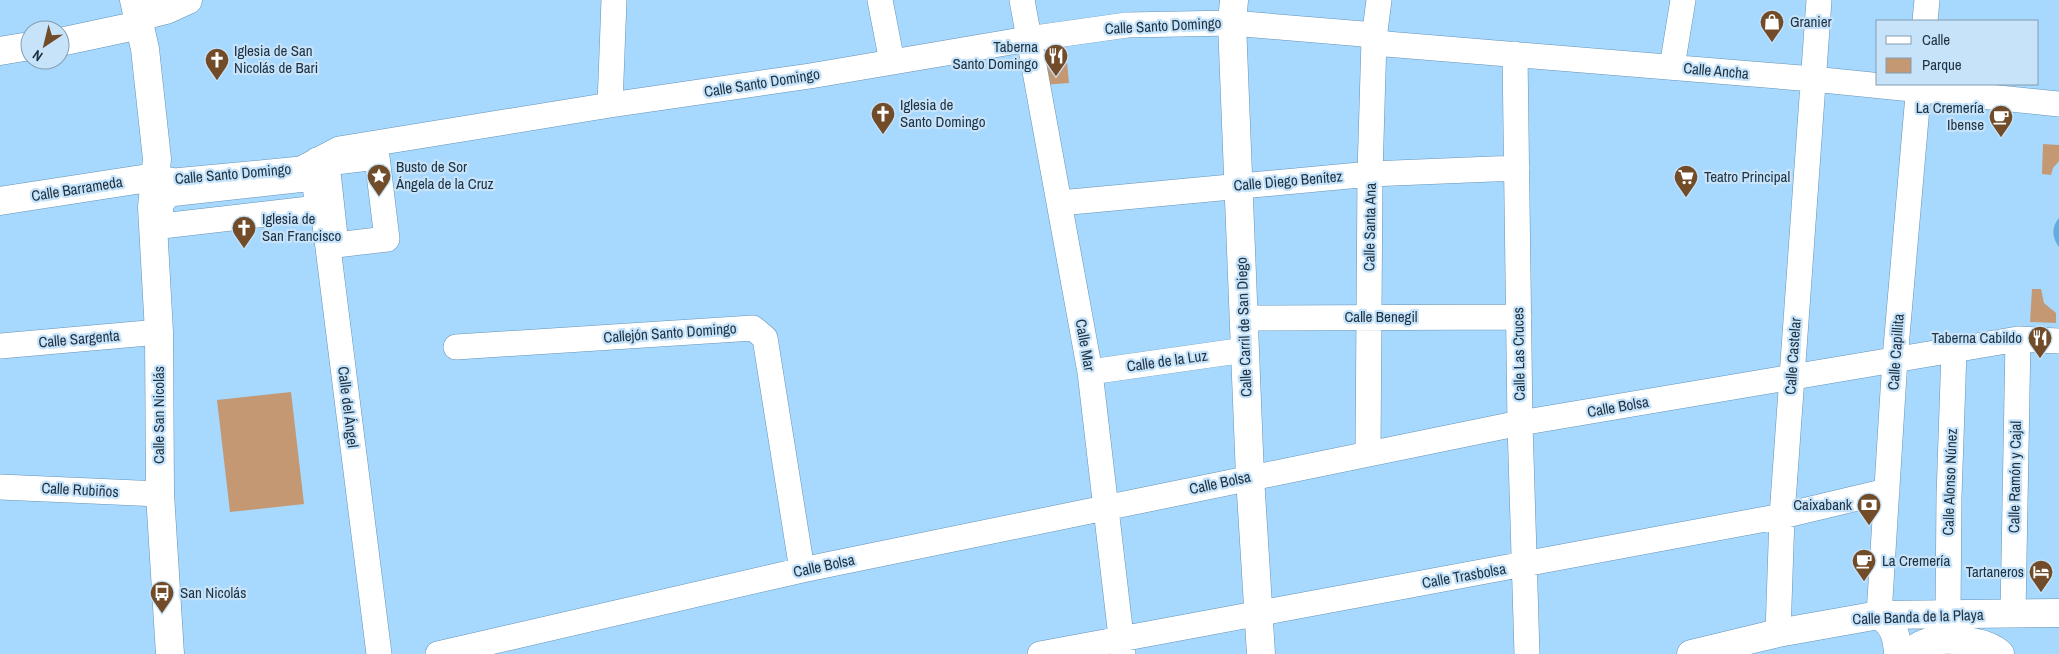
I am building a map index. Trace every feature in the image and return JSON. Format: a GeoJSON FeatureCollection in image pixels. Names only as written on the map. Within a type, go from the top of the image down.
{"type":"FeatureCollection","features":[{"type":"Feature","properties":{"kind":"street"},"geometry":{"type":"LineString","coordinates":[[70,38],[137,14],[166,10],[188,0]]}},
{"type":"Feature","properties":{"kind":"street"},"geometry":{"type":"LineString","coordinates":[[610,105],[614,0]]}},
{"type":"Feature","properties":{"kind":"street"},"geometry":{"type":"LineString","coordinates":[[880,0],[892,62]]}},
{"type":"Feature","properties":{"kind":"street","name":"Calle Mar"},"geometry":{"type":"LineString","coordinates":[[1022,0],[1090,372],[1123,646]]}},
{"type":"Feature","properties":{"kind":"street","name":"Calle Santa Ana"},"geometry":{"type":"LineString","coordinates":[[1368,453],[1370,174],[1374,39],[1379,0]]}},
{"type":"Feature","properties":{"kind":"street"},"geometry":{"type":"LineString","coordinates":[[1672,67],[1683,0]]}},
{"type":"Feature","properties":{"kind":"street","name":"Calle Castelar"},"geometry":{"type":"LineString","coordinates":[[1778,633],[1782,516],[1819,0]]}},
{"type":"Feature","properties":{"kind":"street"},"geometry":{"type":"LineString","coordinates":[[1925,20],[1927,0]]}},
{"type":"Feature","properties":{"kind":"street","name":"Calle Santo Domingo"},"geometry":{"type":"LineString","coordinates":[[155,177],[174,181],[301,169],[339,149],[1028,39],[1233,11],[1363,34],[1374,39]]}},
{"type":"Feature","properties":{"kind":"street","name":"Calle Carril de San Diego"},"geometry":{"type":"LineString","coordinates":[[1233,11],[1250,477],[1262,654]]}},
{"type":"Feature","properties":{"kind":"street","name":"Calle San Nicolás"},"geometry":{"type":"LineString","coordinates":[[137,14],[146,58],[156,150],[152,207],[159,332],[160,494],[170,654]]}},
{"type":"Feature","properties":{"kind":"street","name":"Calle Ancha"},"geometry":{"type":"LineString","coordinates":[[1374,39],[1386,44],[1876,84]]}},
{"type":"Feature","properties":{"kind":"street"},"geometry":{"type":"LineString","coordinates":[[0,51],[20,48]]}},
{"type":"Feature","properties":{"kind":"street","name":"Calle Las Cruces"},"geometry":{"type":"LineString","coordinates":[[1515,54],[1520,423],[1527,654]]}},
{"type":"Feature","properties":{"kind":"street","name":"Calle Ancha"},"geometry":{"type":"LineString","coordinates":[[1892,85],[2059,104]]}},
{"type":"Feature","properties":{"kind":"street","name":"Calle Capillita"},"geometry":{"type":"LineString","coordinates":[[1879,615],[1895,359],[1918,87]]}},
{"type":"Feature","properties":{"kind":"street","name":"Calle del Ángel"},"geometry":{"type":"LineString","coordinates":[[318,160],[379,654]]}},
{"type":"Feature","properties":{"kind":"street","name":"Calle Diego Benítez"},"geometry":{"type":"LineString","coordinates":[[1060,203],[1370,174],[1517,168]]}},
{"type":"Feature","properties":{"kind":"street","name":"Calle Barrameda"},"geometry":{"type":"LineString","coordinates":[[0,201],[155,177]]}},
{"type":"Feature","properties":{"kind":"street"},"geometry":{"type":"LineString","coordinates":[[314,178],[318,208],[162,226],[160,205],[169,194],[314,178]]}},
{"type":"Feature","properties":{"kind":"street","name":"Calle Benegil"},"geometry":{"type":"LineString","coordinates":[[1244,318],[1368,316],[1519,317]]}},
{"type":"Feature","properties":{"kind":"street","name":"Callejón Santo Domingo"},"geometry":{"type":"LineString","coordinates":[[456,347],[753,328],[765,338],[802,570]]}},
{"type":"Feature","properties":{"kind":"street","name":"Calle Sargenta"},"geometry":{"type":"LineString","coordinates":[[0,346],[159,332]]}},
{"type":"Feature","properties":{"kind":"street","name":"Calle Bolsa"},"geometry":{"type":"LineString","coordinates":[[438,654],[802,570],[1520,423],[2013,340],[2059,341]]}},
{"type":"Feature","properties":{"kind":"street","name":"Calle Ramón y Cajal"},"geometry":{"type":"LineString","coordinates":[[2013,340],[2013,614]]}},
{"type":"Feature","properties":{"kind":"street","name":"Calle de la Luz"},"geometry":{"type":"LineString","coordinates":[[1090,372],[1245,350]]}},
{"type":"Feature","properties":{"kind":"street","name":"Calle Alonso Núnez"},"geometry":{"type":"LineString","coordinates":[[1948,613],[1949,496],[1954,351]]}},
{"type":"Feature","properties":{"kind":"street","name":"Calle Rubiños"},"geometry":{"type":"LineString","coordinates":[[0,486],[160,494]]}},
{"type":"Feature","properties":{"kind":"street","name":"Calle Trasbolsa"},"geometry":{"type":"LineString","coordinates":[[1040,654],[1123,646],[1258,613],[1782,516],[1887,491]]}},
{"type":"Feature","properties":{"kind":"street","name":"Calle Banda de la Playa"},"geometry":{"type":"LineString","coordinates":[[1691,654],[1778,633],[1879,615],[2059,613]]}},
{"type":"Feature","properties":{"kind":"street"},"geometry":{"type":"LineString","coordinates":[[2011,654],[2013,614]]}},
{"type":"Feature","properties":{"kind":"street"},"geometry":{"type":"LineString","coordinates":[[1879,615],[1893,626],[1898,654]]}},
{"type":"Feature","properties":{"kind":"street"},"geometry":{"type":"LineString","coordinates":[[1911,654],[1922,644],[1935,640],[1979,643],[2000,654]]}},
{"type":"Feature","properties":{"kind":"green space"},"geometry":{"type":"Polygon","coordinates":[[[1065,41],[1069,83],[1042,85],[1040,44],[1065,41]]]}},
{"type":"Feature","properties":{"kind":"green space"},"geometry":{"type":"Polygon","coordinates":[[[2043,144],[2059,145],[2059,161],[2053,168],[2051,175],[2042,174],[2043,144]]]}},
{"type":"Feature","properties":{"kind":"green space"},"geometry":{"type":"Polygon","coordinates":[[[2032,289],[2041,289],[2044,303],[2056,313],[2056,323],[2030,322],[2032,289]]]}},
{"type":"Feature","properties":{"kind":"green space"},"geometry":{"type":"Polygon","coordinates":[[[291,392],[304,504],[230,512],[217,400],[291,392]]]}},
{"type":"Feature","properties":{"kind":"water"},"geometry":{"type":"Polygon","coordinates":[[[2059,218],[2059,247],[2053,232],[2056,221],[2059,218]]]}},
{"type":"Feature","properties":{"kind":"place","name":"Granier"},"geometry":{"type":"Point","coordinates":[1772,43]}},
{"type":"Feature","properties":{"kind":"place","name":"Taberna Santo Domingo"},"geometry":{"type":"Point","coordinates":[1056,77]}},
{"type":"Feature","properties":{"kind":"place","name":"Iglesia de San Nicolás de Bari"},"geometry":{"type":"Point","coordinates":[217,81]}},
{"type":"Feature","properties":{"kind":"place","name":"Iglesia de Santo Domingo"},"geometry":{"type":"Point","coordinates":[883,135]}},
{"type":"Feature","properties":{"kind":"place","name":"La Cremería Ibense"},"geometry":{"type":"Point","coordinates":[2001,138]}},
{"type":"Feature","properties":{"kind":"place","name":"Busto de Sor Ángela de la Cruz"},"geometry":{"type":"Point","coordinates":[379,197]}},
{"type":"Feature","properties":{"kind":"place","name":"Teatro Principal"},"geometry":{"type":"Point","coordinates":[1686,198]}},
{"type":"Feature","properties":{"kind":"place","name":"Iglesia de San Francisco"},"geometry":{"type":"Point","coordinates":[244,249]}},
{"type":"Feature","properties":{"kind":"place","name":"Taberna Cabildo"},"geometry":{"type":"Point","coordinates":[2040,359]}},
{"type":"Feature","properties":{"kind":"place","name":"Caixabank"},"geometry":{"type":"Point","coordinates":[1869,526]}},
{"type":"Feature","properties":{"kind":"place","name":"La Cremería"},"geometry":{"type":"Point","coordinates":[1864,582]}},
{"type":"Feature","properties":{"kind":"place","name":"Tartaneros"},"geometry":{"type":"Point","coordinates":[2041,593]}},
{"type":"Feature","properties":{"kind":"place","name":"San Nicolás"},"geometry":{"type":"Point","coordinates":[162,614]}}]}
